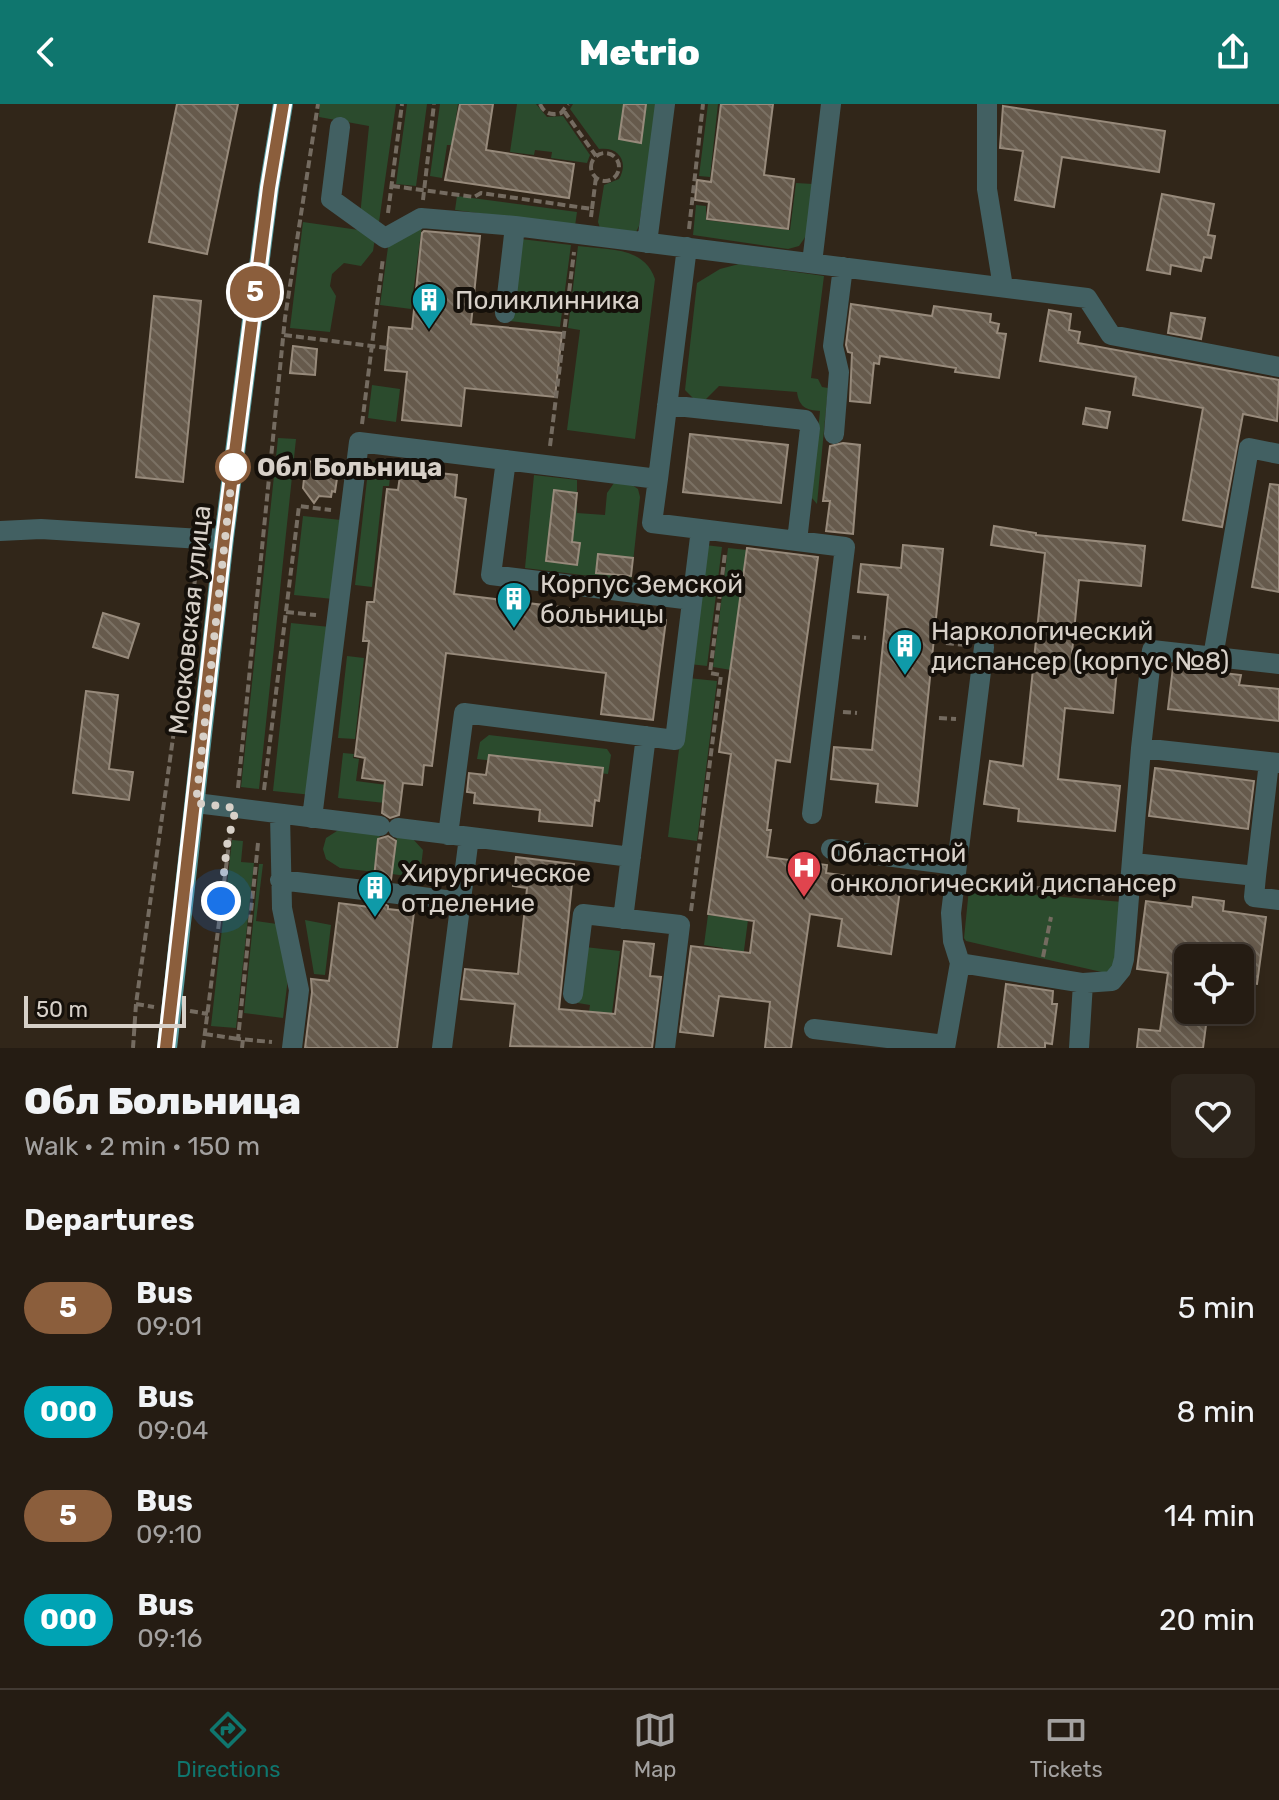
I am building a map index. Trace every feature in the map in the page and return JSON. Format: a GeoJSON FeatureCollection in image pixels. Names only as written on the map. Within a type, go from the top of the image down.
{"type":"FeatureCollection","features":[{"type":"Feature","properties":{"kind":"main road","name":"Московская улица"},"geometry":{"type":"LineString","coordinates":[[167,1048],[224,538],[269,188],[283,104]]}},
{"type":"Feature","properties":{"kind":"lane"},"geometry":{"type":"LineString","coordinates":[[647,243],[665,104]]}},
{"type":"Feature","properties":{"kind":"lane"},"geometry":{"type":"LineString","coordinates":[[812,263],[831,104]]}},
{"type":"Feature","properties":{"kind":"lane"},"geometry":{"type":"LineString","coordinates":[[987,104],[987,189],[1003,287]]}},
{"type":"Feature","properties":{"kind":"lane"},"geometry":{"type":"LineString","coordinates":[[340,127],[331,199],[385,238],[421,218],[515,226],[1087,298],[1111,335],[1279,367]]}},
{"type":"Feature","properties":{"kind":"lane"},"geometry":{"type":"LineString","coordinates":[[505,313],[515,226]]}},
{"type":"Feature","properties":{"kind":"lane"},"geometry":{"type":"LineString","coordinates":[[687,247],[652,523],[845,547],[812,814]]}},
{"type":"Feature","properties":{"kind":"lane"},"geometry":{"type":"LineString","coordinates":[[834,434],[839,372],[833,346],[843,267]]}},
{"type":"Feature","properties":{"kind":"lane"},"geometry":{"type":"LineString","coordinates":[[667,405],[805,420],[808,423],[810,428],[797,541]]}},
{"type":"Feature","properties":{"kind":"lane"},"geometry":{"type":"LineString","coordinates":[[312,818],[359,442],[658,479]]}},
{"type":"Feature","properties":{"kind":"lane"},"geometry":{"type":"LineString","coordinates":[[1213,657],[1249,448],[1279,454]]}},
{"type":"Feature","properties":{"kind":"lane"},"geometry":{"type":"LineString","coordinates":[[506,460],[491,575],[692,600]]}},
{"type":"Feature","properties":{"kind":"lane"},"geometry":{"type":"LineString","coordinates":[[0,531],[41,529],[224,538]]}},
{"type":"Feature","properties":{"kind":"lane"},"geometry":{"type":"LineString","coordinates":[[442,1048],[461,902],[458,836],[464,713],[675,740],[701,529]]}},
{"type":"Feature","properties":{"kind":"lane"},"geometry":{"type":"LineString","coordinates":[[814,1029],[945,1046],[960,963],[953,941],[951,913],[984,647]]}},
{"type":"Feature","properties":{"kind":"lane"},"geometry":{"type":"LineString","coordinates":[[960,963],[1083,983],[1112,981],[1121,970],[1134,863],[1141,748],[1152,650],[1279,664]]}},
{"type":"Feature","properties":{"kind":"lane"},"geometry":{"type":"LineString","coordinates":[[623,919],[646,736]]}},
{"type":"Feature","properties":{"kind":"lane"},"geometry":{"type":"LineString","coordinates":[[1141,748],[1274,763],[1254,897],[1279,900]]}},
{"type":"Feature","properties":{"kind":"lane"},"geometry":{"type":"LineString","coordinates":[[196,803],[631,857]]}},
{"type":"Feature","properties":{"kind":"lane"},"geometry":{"type":"LineString","coordinates":[[280,814],[282,908],[299,990],[292,1046]]}},
{"type":"Feature","properties":{"kind":"lane"},"geometry":{"type":"LineString","coordinates":[[831,849],[955,873]]}},
{"type":"Feature","properties":{"kind":"lane"},"geometry":{"type":"LineString","coordinates":[[1134,863],[1256,876]]}},
{"type":"Feature","properties":{"kind":"lane"},"geometry":{"type":"LineString","coordinates":[[280,880],[461,902]]}},
{"type":"Feature","properties":{"kind":"lane"},"geometry":{"type":"LineString","coordinates":[[573,994],[583,914],[685,926],[665,1048]]}},
{"type":"Feature","properties":{"kind":"lane"},"geometry":{"type":"LineString","coordinates":[[1079,1048],[1083,983]]}},
{"type":"Feature","properties":{"kind":"path"},"geometry":{"type":"LineString","coordinates":[[203,1048],[227,845],[236,808],[283,335],[318,104]]}},
{"type":"Feature","properties":{"kind":"path"},"geometry":{"type":"LineString","coordinates":[[359,442],[402,104]]}},
{"type":"Feature","properties":{"kind":"path"},"geometry":{"type":"LineString","coordinates":[[421,218],[434,104]]}},
{"type":"Feature","properties":{"kind":"path"},"geometry":{"type":"LineString","coordinates":[[540,104],[550,114],[564,111],[568,104]]}},
{"type":"Feature","properties":{"kind":"path"},"geometry":{"type":"LineString","coordinates":[[687,247],[703,104]]}},
{"type":"Feature","properties":{"kind":"path"},"geometry":{"type":"LineString","coordinates":[[564,111],[596,156]]}},
{"type":"Feature","properties":{"kind":"path"},"geometry":{"type":"LineString","coordinates":[[548,465],[583,234],[592,209],[596,177],[591,167],[596,156],[612,154],[619,168],[612,179],[604,181],[596,177]]}},
{"type":"Feature","properties":{"kind":"path"},"geometry":{"type":"LineString","coordinates":[[392,186],[474,197],[481,193],[592,209]]}},
{"type":"Feature","properties":{"kind":"path"},"geometry":{"type":"LineString","coordinates":[[283,335],[388,348]]}},
{"type":"Feature","properties":{"kind":"path"},"geometry":{"type":"LineString","coordinates":[[263,796],[299,506],[350,513]]}},
{"type":"Feature","properties":{"kind":"path"},"geometry":{"type":"LineString","coordinates":[[685,926],[721,675],[710,673],[727,532]]}},
{"type":"Feature","properties":{"kind":"path"},"geometry":{"type":"LineString","coordinates":[[133,1048],[136,1004],[201,539]]}},
{"type":"Feature","properties":{"kind":"path"},"geometry":{"type":"LineString","coordinates":[[286,612],[328,617]]}},
{"type":"Feature","properties":{"kind":"path"},"geometry":{"type":"LineString","coordinates":[[242,1048],[258,841]]}},
{"type":"Feature","properties":{"kind":"path"},"geometry":{"type":"LineString","coordinates":[[955,873],[1130,896]]}},
{"type":"Feature","properties":{"kind":"path"},"geometry":{"type":"LineString","coordinates":[[1040,976],[1051,917]]}},
{"type":"Feature","properties":{"kind":"path"},"geometry":{"type":"LineString","coordinates":[[205,1034],[292,1046]]}},
{"type":"Feature","properties":{"kind":"green space"},"geometry":{"type":"Polygon","coordinates":[[[320,104],[396,104],[378,229],[360,216],[369,126],[319,117],[320,104]]]}},
{"type":"Feature","properties":{"kind":"green space"},"geometry":{"type":"Polygon","coordinates":[[[407,104],[427,104],[416,186],[396,184],[407,104]]]}},
{"type":"Feature","properties":{"kind":"green space"},"geometry":{"type":"Polygon","coordinates":[[[440,104],[458,104],[452,145],[447,145],[442,178],[430,176],[440,104]]]}},
{"type":"Feature","properties":{"kind":"green space"},"geometry":{"type":"Polygon","coordinates":[[[517,104],[536,104],[547,117],[563,116],[590,155],[587,163],[551,158],[552,152],[535,150],[534,155],[510,152],[517,104]]]}},
{"type":"Feature","properties":{"kind":"green space"},"geometry":{"type":"Polygon","coordinates":[[[573,104],[657,104],[636,232],[600,228],[598,222],[604,185],[619,179],[622,161],[612,150],[599,149],[570,109],[573,104]]]}},
{"type":"Feature","properties":{"kind":"green space"},"geometry":{"type":"Polygon","coordinates":[[[708,104],[718,104],[710,177],[699,176],[708,104]]]}},
{"type":"Feature","properties":{"kind":"green space"},"geometry":{"type":"Polygon","coordinates":[[[796,183],[813,184],[806,236],[799,246],[788,249],[693,235],[696,205],[706,206],[706,220],[790,230],[796,183]]]}},
{"type":"Feature","properties":{"kind":"green space"},"geometry":{"type":"Polygon","coordinates":[[[457,196],[577,212],[575,226],[455,210],[457,196]]]}},
{"type":"Feature","properties":{"kind":"green space"},"geometry":{"type":"Polygon","coordinates":[[[303,222],[359,230],[375,238],[373,251],[361,266],[344,263],[332,274],[330,286],[336,296],[330,332],[290,328],[303,222]]]}},
{"type":"Feature","properties":{"kind":"green space"},"geometry":{"type":"Polygon","coordinates":[[[422,225],[411,309],[380,305],[389,240],[422,225]]]}},
{"type":"Feature","properties":{"kind":"green space"},"geometry":{"type":"Polygon","coordinates":[[[521,239],[571,245],[560,327],[510,321],[521,239]]]}},
{"type":"Feature","properties":{"kind":"green space"},"geometry":{"type":"Polygon","coordinates":[[[578,246],[612,249],[633,255],[650,268],[655,279],[635,439],[567,430],[580,330],[568,328],[578,246]]]}},
{"type":"Feature","properties":{"kind":"green space"},"geometry":{"type":"Polygon","coordinates":[[[739,264],[824,276],[811,378],[818,379],[822,387],[828,388],[817,504],[811,497],[820,411],[804,407],[797,392],[719,386],[706,399],[694,399],[685,390],[697,283],[720,269],[739,264]]]}},
{"type":"Feature","properties":{"kind":"green space"},"geometry":{"type":"Polygon","coordinates":[[[372,385],[400,389],[396,422],[368,418],[372,385]]]}},
{"type":"Feature","properties":{"kind":"green space"},"geometry":{"type":"Polygon","coordinates":[[[278,438],[296,439],[259,789],[241,787],[278,438]]]}},
{"type":"Feature","properties":{"kind":"green space"},"geometry":{"type":"Polygon","coordinates":[[[374,461],[392,462],[389,486],[383,486],[372,587],[355,585],[368,471],[374,461]]]}},
{"type":"Feature","properties":{"kind":"green space"},"geometry":{"type":"Polygon","coordinates":[[[534,475],[577,480],[577,513],[605,515],[607,493],[614,483],[632,485],[638,489],[640,497],[631,581],[525,568],[534,475]]]}},
{"type":"Feature","properties":{"kind":"green space"},"geometry":{"type":"Polygon","coordinates":[[[303,516],[341,520],[333,599],[294,595],[303,516]]]}},
{"type":"Feature","properties":{"kind":"green space"},"geometry":{"type":"Polygon","coordinates":[[[705,545],[722,547],[707,666],[689,664],[705,545]]]}},
{"type":"Feature","properties":{"kind":"green space"},"geometry":{"type":"Polygon","coordinates":[[[728,548],[747,550],[731,670],[713,667],[728,548]]]}},
{"type":"Feature","properties":{"kind":"green space"},"geometry":{"type":"Polygon","coordinates":[[[291,623],[330,627],[312,795],[273,791],[291,623]]]}},
{"type":"Feature","properties":{"kind":"green space"},"geometry":{"type":"Polygon","coordinates":[[[347,656],[364,658],[355,739],[338,738],[347,656]]]}},
{"type":"Feature","properties":{"kind":"green space"},"geometry":{"type":"Polygon","coordinates":[[[688,678],[717,681],[697,841],[668,837],[688,678]]]}},
{"type":"Feature","properties":{"kind":"green space"},"geometry":{"type":"Polygon","coordinates":[[[489,735],[607,749],[611,755],[608,774],[477,759],[480,742],[489,735]]]}},
{"type":"Feature","properties":{"kind":"green space"},"geometry":{"type":"Polygon","coordinates":[[[343,753],[354,754],[353,758],[359,759],[356,781],[387,785],[385,803],[338,798],[343,753]]]}},
{"type":"Feature","properties":{"kind":"green space"},"geometry":{"type":"Polygon","coordinates":[[[340,829],[380,833],[375,872],[340,868],[326,859],[323,849],[326,838],[340,829]]]}},
{"type":"Feature","properties":{"kind":"green space"},"geometry":{"type":"Polygon","coordinates":[[[397,835],[412,838],[423,850],[421,867],[407,876],[392,874],[397,835]]]}},
{"type":"Feature","properties":{"kind":"green space"},"geometry":{"type":"Polygon","coordinates":[[[232,840],[243,841],[241,862],[254,863],[236,1028],[211,1026],[232,840]]]}},
{"type":"Feature","properties":{"kind":"green space"},"geometry":{"type":"Polygon","coordinates":[[[259,864],[263,864],[256,921],[277,924],[288,978],[283,1018],[244,1013],[259,864]]]}},
{"type":"Feature","properties":{"kind":"green space"},"geometry":{"type":"Polygon","coordinates":[[[969,889],[1123,902],[1117,961],[1106,973],[966,941],[969,889]]]}},
{"type":"Feature","properties":{"kind":"green space"},"geometry":{"type":"Polygon","coordinates":[[[708,915],[748,920],[738,996],[717,993],[723,948],[704,945],[708,915]]]}},
{"type":"Feature","properties":{"kind":"green space"},"geometry":{"type":"Polygon","coordinates":[[[305,920],[331,925],[325,975],[314,974],[305,920]]]}},
{"type":"Feature","properties":{"kind":"green space"},"geometry":{"type":"Polygon","coordinates":[[[585,947],[620,951],[609,1036],[586,1033],[590,1005],[578,1003],[585,947]]]}},
{"type":"Feature","properties":{"kind":"building"},"geometry":{"type":"Polygon","coordinates":[[[177,104],[238,104],[207,254],[149,242],[177,104]]]}},
{"type":"Feature","properties":{"kind":"building"},"geometry":{"type":"Polygon","coordinates":[[[460,104],[493,104],[486,150],[574,164],[569,198],[445,180],[460,104]]]}},
{"type":"Feature","properties":{"kind":"building"},"geometry":{"type":"Polygon","coordinates":[[[624,104],[646,104],[641,143],[619,139],[624,104]]]}},
{"type":"Feature","properties":{"kind":"building"},"geometry":{"type":"Polygon","coordinates":[[[721,104],[773,104],[764,175],[794,179],[788,229],[707,219],[709,202],[695,200],[697,180],[711,182],[721,104]]]}},
{"type":"Feature","properties":{"kind":"building"},"geometry":{"type":"Polygon","coordinates":[[[1003,106],[1165,131],[1159,172],[1062,157],[1054,207],[1015,200],[1023,151],[1000,148],[1003,106]]]}},
{"type":"Feature","properties":{"kind":"building"},"geometry":{"type":"Polygon","coordinates":[[[1162,194],[1214,204],[1208,235],[1215,236],[1211,258],[1204,257],[1201,271],[1171,265],[1170,274],[1147,270],[1162,194]]]}},
{"type":"Feature","properties":{"kind":"building","name":"Поликлинника"},"geometry":{"type":"Polygon","coordinates":[[[424,231],[480,236],[471,324],[562,333],[555,397],[465,388],[461,426],[402,420],[407,372],[385,370],[389,327],[412,329],[424,231]]]}},
{"type":"Feature","properties":{"kind":"building"},"geometry":{"type":"Polygon","coordinates":[[[154,296],[201,301],[183,482],[136,477],[154,296]]]}},
{"type":"Feature","properties":{"kind":"building"},"geometry":{"type":"Polygon","coordinates":[[[851,304],[932,316],[934,306],[991,314],[990,322],[999,324],[997,333],[1006,334],[999,378],[880,356],[879,364],[874,363],[870,403],[850,401],[852,353],[848,352],[846,345],[851,304]]]}},
{"type":"Feature","properties":{"kind":"building"},"geometry":{"type":"Polygon","coordinates":[[[1049,310],[1071,314],[1069,330],[1080,332],[1078,343],[1279,380],[1277,421],[1243,414],[1222,527],[1183,520],[1203,408],[1133,395],[1136,377],[1040,361],[1049,310]]]}},
{"type":"Feature","properties":{"kind":"building"},"geometry":{"type":"Polygon","coordinates":[[[1171,313],[1205,318],[1201,339],[1168,333],[1171,313]]]}},
{"type":"Feature","properties":{"kind":"building"},"geometry":{"type":"Polygon","coordinates":[[[293,346],[317,349],[315,375],[290,373],[293,346]]]}},
{"type":"Feature","properties":{"kind":"building"},"geometry":{"type":"Polygon","coordinates":[[[1086,408],[1110,412],[1107,428],[1083,424],[1086,408]]]}},
{"type":"Feature","properties":{"kind":"building"},"geometry":{"type":"Polygon","coordinates":[[[690,434],[788,445],[781,503],[683,492],[690,434]]]}},
{"type":"Feature","properties":{"kind":"building"},"geometry":{"type":"Polygon","coordinates":[[[843,443],[860,445],[853,534],[826,531],[830,501],[823,501],[830,446],[843,443]]]}},
{"type":"Feature","properties":{"kind":"building"},"geometry":{"type":"Polygon","coordinates":[[[306,461],[339,465],[335,492],[332,491],[331,497],[319,496],[314,503],[303,488],[306,461]]]}},
{"type":"Feature","properties":{"kind":"building","name":"Корпус Земской больницы"},"geometry":{"type":"Polygon","coordinates":[[[401,469],[457,475],[455,497],[466,499],[454,594],[666,620],[653,720],[601,714],[606,673],[446,653],[432,766],[424,765],[422,785],[403,783],[399,815],[390,818],[382,813],[385,781],[362,778],[365,758],[355,756],[369,641],[363,641],[367,602],[374,602],[387,489],[398,490],[401,469]]]}},
{"type":"Feature","properties":{"kind":"building"},"geometry":{"type":"Polygon","coordinates":[[[1270,484],[1279,485],[1279,592],[1252,587],[1270,484]]]}},
{"type":"Feature","properties":{"kind":"building"},"geometry":{"type":"Polygon","coordinates":[[[554,490],[577,493],[572,542],[580,543],[577,565],[546,561],[554,490]]]}},
{"type":"Feature","properties":{"kind":"building"},"geometry":{"type":"Polygon","coordinates":[[[994,526],[1036,535],[1145,546],[1141,586],[1079,580],[1072,653],[1118,658],[1113,713],[1065,708],[1058,779],[1120,786],[1115,831],[1018,821],[1019,809],[984,804],[990,761],[1023,766],[1045,553],[991,545],[994,526]]]}},
{"type":"Feature","properties":{"kind":"building","name":"Наркологический диспансер (корпус №8)"},"geometry":{"type":"Polygon","coordinates":[[[903,545],[943,549],[917,806],[876,802],[878,784],[831,779],[834,747],[872,750],[888,595],[858,592],[861,564],[901,568],[903,545]]]}},
{"type":"Feature","properties":{"kind":"building"},"geometry":{"type":"Polygon","coordinates":[[[747,548],[818,557],[790,762],[776,760],[767,830],[771,830],[767,857],[827,865],[826,873],[901,883],[891,954],[838,946],[842,919],[810,914],[791,1048],[765,1048],[770,1002],[719,996],[713,1036],[680,1032],[691,946],[750,953],[754,921],[708,914],[731,754],[719,752],[747,548]]]}},
{"type":"Feature","properties":{"kind":"building"},"geometry":{"type":"Polygon","coordinates":[[[598,554],[633,558],[631,576],[596,573],[598,554]]]}},
{"type":"Feature","properties":{"kind":"building"},"geometry":{"type":"Polygon","coordinates":[[[103,613],[139,624],[128,658],[93,647],[103,613]]]}},
{"type":"Feature","properties":{"kind":"building"},"geometry":{"type":"Polygon","coordinates":[[[1173,667],[1241,675],[1239,685],[1279,689],[1279,721],[1168,709],[1173,667]]]}},
{"type":"Feature","properties":{"kind":"building"},"geometry":{"type":"Polygon","coordinates":[[[86,691],[118,695],[109,769],[133,772],[129,800],[73,793],[86,691]]]}},
{"type":"Feature","properties":{"kind":"building"},"geometry":{"type":"Polygon","coordinates":[[[489,755],[603,768],[592,826],[539,821],[540,810],[474,803],[475,793],[467,792],[469,773],[486,775],[489,755]]]}},
{"type":"Feature","properties":{"kind":"building"},"geometry":{"type":"Polygon","coordinates":[[[1155,768],[1254,781],[1248,829],[1149,816],[1155,768]]]}},
{"type":"Feature","properties":{"kind":"building"},"geometry":{"type":"Polygon","coordinates":[[[388,836],[396,841],[391,880],[382,883],[374,878],[378,839],[388,836]]]}},
{"type":"Feature","properties":{"kind":"building"},"geometry":{"type":"Polygon","coordinates":[[[516,857],[574,864],[559,1009],[615,1014],[624,941],[654,944],[650,976],[661,977],[652,1048],[510,1046],[515,1004],[461,999],[465,969],[518,974],[527,888],[513,886],[516,857]]]}},
{"type":"Feature","properties":{"kind":"building"},"geometry":{"type":"Polygon","coordinates":[[[1193,897],[1224,901],[1223,911],[1266,917],[1257,984],[1254,984],[1254,944],[1174,944],[1174,1024],[1206,1024],[1203,1048],[1137,1048],[1139,1029],[1160,1031],[1168,973],[1137,969],[1146,901],[1192,907],[1193,897]]]}},
{"type":"Feature","properties":{"kind":"building","name":"Хирургическое отделение"},"geometry":{"type":"Polygon","coordinates":[[[380,901],[388,909],[414,912],[397,1048],[305,1048],[311,979],[329,981],[339,903],[370,907],[370,904],[380,901]]]}},
{"type":"Feature","properties":{"kind":"building"},"geometry":{"type":"Polygon","coordinates":[[[1006,984],[1053,991],[1052,1004],[1057,1004],[1052,1044],[1045,1043],[1045,1048],[998,1048],[1006,984]]]}},
{"type":"Feature","properties":{"kind":"bus line","name":"5"},"geometry":{"type":"LineString","coordinates":[[166,1048],[224,538],[269,188],[283,104]]}},
{"type":"Feature","properties":{"kind":"place","name":"Поликлинника"},"geometry":{"type":"Point","coordinates":[429,331]}},
{"type":"Feature","properties":{"kind":"place","name":"Обл Больница"},"geometry":{"type":"Point","coordinates":[233,467]}},
{"type":"Feature","properties":{"kind":"place","name":"Корпус Земской больницы"},"geometry":{"type":"Point","coordinates":[514,630]}},
{"type":"Feature","properties":{"kind":"place","name":"Наркологический диспансер (корпус №8)"},"geometry":{"type":"Point","coordinates":[905,677]}},
{"type":"Feature","properties":{"kind":"place","name":"Областной онкологический диспансер"},"geometry":{"type":"Point","coordinates":[804,899]}},
{"type":"Feature","properties":{"kind":"place","name":"Хирургическое отделение"},"geometry":{"type":"Point","coordinates":[375,919]}},
{"type":"Feature","properties":{"kind":"route"},"geometry":{"type":"LineString","coordinates":[[221,901],[227,845],[236,808],[196,803],[233,467]]}}]}
